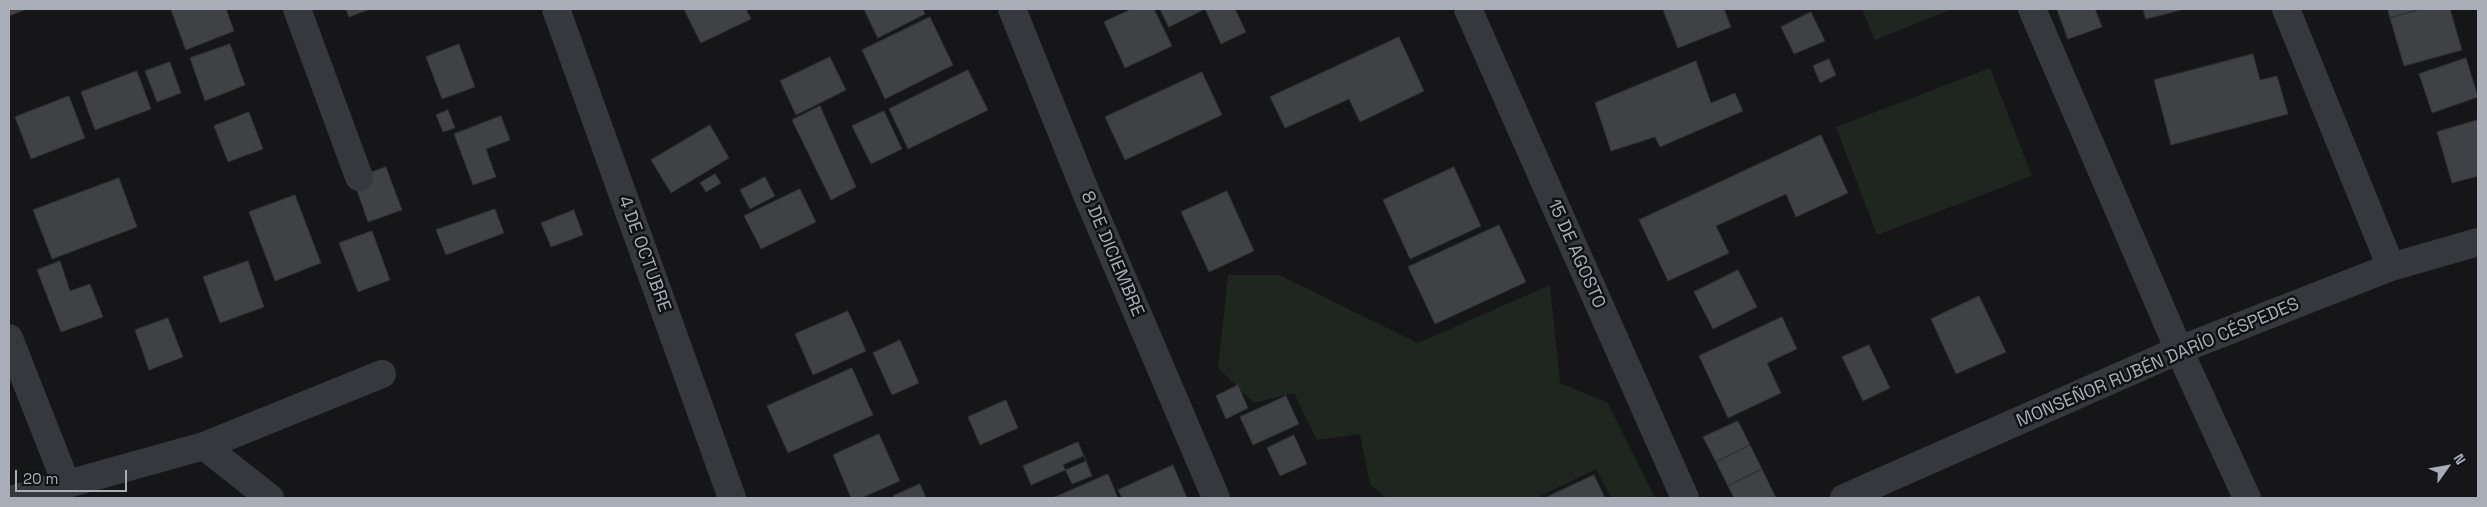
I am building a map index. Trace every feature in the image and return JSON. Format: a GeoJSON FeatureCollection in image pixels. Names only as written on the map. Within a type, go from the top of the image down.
{"type":"FeatureCollection","features":[{"type":"Feature","properties":{"kind":"street"},"geometry":{"type":"LineString","coordinates":[[297,9],[359,177]]}},
{"type":"Feature","properties":{"kind":"street","name":"4 DE OCTUBRE"},"geometry":{"type":"LineString","coordinates":[[556,9],[732,498]]}},
{"type":"Feature","properties":{"kind":"street","name":"8 DE DICIEMBRE"},"geometry":{"type":"LineString","coordinates":[[1012,9],[1087,195],[1216,498]]}},
{"type":"Feature","properties":{"kind":"street","name":"15 DE AGOSTO"},"geometry":{"type":"LineString","coordinates":[[1468,9],[1685,498]]}},
{"type":"Feature","properties":{"kind":"street"},"geometry":{"type":"LineString","coordinates":[[2032,9],[2179,350],[2247,498]]}},
{"type":"Feature","properties":{"kind":"street"},"geometry":{"type":"LineString","coordinates":[[2286,9],[2391,267]]}},
{"type":"Feature","properties":{"kind":"street","name":"MONSEÑOR RUBÉN DARÍO CÉSPEDES"},"geometry":{"type":"LineString","coordinates":[[1844,498],[2179,350],[2391,267],[2478,242]]}},
{"type":"Feature","properties":{"kind":"street"},"geometry":{"type":"LineString","coordinates":[[9,338],[66,483]]}},
{"type":"Feature","properties":{"kind":"street"},"geometry":{"type":"LineString","coordinates":[[17,498],[204,446],[382,374]]}},
{"type":"Feature","properties":{"kind":"street"},"geometry":{"type":"LineString","coordinates":[[204,446],[270,498]]}},
{"type":"Feature","properties":{"kind":"shaded area"},"geometry":{"type":"Polygon","coordinates":[[[1862,9],[1952,9],[1875,40],[1862,9]]]}},
{"type":"Feature","properties":{"kind":"shaded area"},"geometry":{"type":"Polygon","coordinates":[[[1990,68],[2032,176],[1877,235],[1836,127],[1990,68]]]}},
{"type":"Feature","properties":{"kind":"shaded area"},"geometry":{"type":"Polygon","coordinates":[[[1228,275],[1279,275],[1418,343],[1550,285],[1560,383],[1608,403],[1655,498],[1611,498],[1596,469],[1536,498],[1386,498],[1370,484],[1360,434],[1317,440],[1294,393],[1254,403],[1218,368],[1228,275]]]}},
{"type":"Feature","properties":{"kind":"building"},"geometry":{"type":"Polygon","coordinates":[[[9,9],[27,9],[9,16],[9,9]]]}},
{"type":"Feature","properties":{"kind":"building"},"geometry":{"type":"Polygon","coordinates":[[[171,9],[226,9],[234,31],[186,50],[171,9]]]}},
{"type":"Feature","properties":{"kind":"building"},"geometry":{"type":"Polygon","coordinates":[[[346,9],[370,9],[349,17],[346,9]]]}},
{"type":"Feature","properties":{"kind":"building"},"geometry":{"type":"Polygon","coordinates":[[[684,9],[746,9],[751,19],[701,43],[684,9]]]}},
{"type":"Feature","properties":{"kind":"building"},"geometry":{"type":"Polygon","coordinates":[[[864,9],[923,9],[925,14],[878,38],[864,9]]]}},
{"type":"Feature","properties":{"kind":"building"},"geometry":{"type":"Polygon","coordinates":[[[1132,9],[1154,9],[1172,46],[1125,68],[1104,22],[1132,9]]]}},
{"type":"Feature","properties":{"kind":"building"},"geometry":{"type":"Polygon","coordinates":[[[1160,9],[1205,9],[1169,27],[1160,9]]]}},
{"type":"Feature","properties":{"kind":"building"},"geometry":{"type":"Polygon","coordinates":[[[1205,9],[1235,9],[1246,32],[1221,44],[1205,9]]]}},
{"type":"Feature","properties":{"kind":"building"},"geometry":{"type":"Polygon","coordinates":[[[1663,9],[1724,9],[1731,27],[1678,48],[1663,9]]]}},
{"type":"Feature","properties":{"kind":"building"},"geometry":{"type":"Polygon","coordinates":[[[2057,9],[2095,9],[2102,27],[2068,39],[2057,9]]]}},
{"type":"Feature","properties":{"kind":"building"},"geometry":{"type":"Polygon","coordinates":[[[2143,9],[2185,9],[2146,19],[2143,9]]]}},
{"type":"Feature","properties":{"kind":"building"},"geometry":{"type":"Polygon","coordinates":[[[2388,9],[2421,9],[2390,18],[2388,9]]]}},
{"type":"Feature","properties":{"kind":"building"},"geometry":{"type":"Polygon","coordinates":[[[2421,9],[2450,9],[2462,50],[2404,66],[2390,18],[2421,9]]]}},
{"type":"Feature","properties":{"kind":"building"},"geometry":{"type":"Polygon","coordinates":[[[1811,12],[1825,41],[1794,54],[1781,27],[1811,12]]]}},
{"type":"Feature","properties":{"kind":"building"},"geometry":{"type":"Polygon","coordinates":[[[930,17],[953,65],[885,99],[862,50],[930,17]]]}},
{"type":"Feature","properties":{"kind":"building"},"geometry":{"type":"Polygon","coordinates":[[[1399,37],[1424,91],[1360,122],[1349,99],[1285,128],[1270,97],[1399,37]]]}},
{"type":"Feature","properties":{"kind":"building"},"geometry":{"type":"Polygon","coordinates":[[[230,44],[245,85],[205,101],[190,58],[230,44]]]}},
{"type":"Feature","properties":{"kind":"building"},"geometry":{"type":"Polygon","coordinates":[[[459,44],[475,87],[442,99],[426,57],[459,44]]]}},
{"type":"Feature","properties":{"kind":"building"},"geometry":{"type":"Polygon","coordinates":[[[2253,54],[2260,80],[2277,76],[2288,114],[2171,145],[2154,80],[2253,54]]]}},
{"type":"Feature","properties":{"kind":"building"},"geometry":{"type":"Polygon","coordinates":[[[830,57],[846,90],[796,115],[780,81],[830,57]]]}},
{"type":"Feature","properties":{"kind":"building"},"geometry":{"type":"Polygon","coordinates":[[[2466,58],[2478,97],[2432,113],[2419,74],[2466,58]]]}},
{"type":"Feature","properties":{"kind":"building"},"geometry":{"type":"Polygon","coordinates":[[[1829,59],[1836,75],[1820,83],[1813,66],[1829,59]]]}},
{"type":"Feature","properties":{"kind":"building"},"geometry":{"type":"Polygon","coordinates":[[[1696,61],[1711,103],[1735,93],[1743,111],[1660,147],[1655,137],[1611,151],[1595,103],[1696,61]]]}},
{"type":"Feature","properties":{"kind":"building"},"geometry":{"type":"Polygon","coordinates":[[[170,62],[181,93],[157,102],[145,71],[170,62]]]}},
{"type":"Feature","properties":{"kind":"building"},"geometry":{"type":"Polygon","coordinates":[[[968,70],[988,110],[908,149],[889,109],[968,70]]]}},
{"type":"Feature","properties":{"kind":"building"},"geometry":{"type":"Polygon","coordinates":[[[137,71],[151,109],[95,130],[81,92],[137,71]]]}},
{"type":"Feature","properties":{"kind":"building"},"geometry":{"type":"Polygon","coordinates":[[[1202,72],[1222,115],[1125,160],[1105,117],[1202,72]]]}},
{"type":"Feature","properties":{"kind":"building"},"geometry":{"type":"Polygon","coordinates":[[[69,96],[85,138],[31,159],[15,117],[69,96]]]}},
{"type":"Feature","properties":{"kind":"building"},"geometry":{"type":"Polygon","coordinates":[[[820,106],[856,187],[831,200],[792,120],[820,106]]]}},
{"type":"Feature","properties":{"kind":"building"},"geometry":{"type":"Polygon","coordinates":[[[448,110],[455,128],[443,132],[436,115],[448,110]]]}},
{"type":"Feature","properties":{"kind":"building"},"geometry":{"type":"Polygon","coordinates":[[[884,111],[902,149],[871,164],[852,126],[884,111]]]}},
{"type":"Feature","properties":{"kind":"building"},"geometry":{"type":"Polygon","coordinates":[[[249,112],[263,149],[228,162],[214,126],[249,112]]]}},
{"type":"Feature","properties":{"kind":"building"},"geometry":{"type":"Polygon","coordinates":[[[501,116],[510,140],[486,149],[496,177],[473,185],[454,134],[501,116]]]}},
{"type":"Feature","properties":{"kind":"building"},"geometry":{"type":"Polygon","coordinates":[[[2478,120],[2478,176],[2452,183],[2437,132],[2478,120]]]}},
{"type":"Feature","properties":{"kind":"building"},"geometry":{"type":"Polygon","coordinates":[[[710,125],[729,158],[671,193],[651,160],[710,125]]]}},
{"type":"Feature","properties":{"kind":"building"},"geometry":{"type":"Polygon","coordinates":[[[1821,135],[1848,193],[1796,217],[1786,194],[1716,226],[1729,253],[1668,281],[1639,220],[1821,135]]]}},
{"type":"Feature","properties":{"kind":"building"},"geometry":{"type":"Polygon","coordinates":[[[386,167],[402,210],[368,222],[353,179],[386,167]]]}},
{"type":"Feature","properties":{"kind":"building"},"geometry":{"type":"Polygon","coordinates":[[[1454,167],[1481,226],[1410,259],[1383,200],[1454,167]]]}},
{"type":"Feature","properties":{"kind":"building"},"geometry":{"type":"Polygon","coordinates":[[[715,174],[721,183],[706,192],[700,183],[715,174]]]}},
{"type":"Feature","properties":{"kind":"building"},"geometry":{"type":"Polygon","coordinates":[[[765,177],[775,196],[750,209],[740,190],[765,177]]]}},
{"type":"Feature","properties":{"kind":"building"},"geometry":{"type":"Polygon","coordinates":[[[119,178],[137,227],[52,259],[33,210],[119,178]]]}},
{"type":"Feature","properties":{"kind":"building"},"geometry":{"type":"Polygon","coordinates":[[[800,189],[816,222],[761,249],[744,216],[800,189]]]}},
{"type":"Feature","properties":{"kind":"building"},"geometry":{"type":"Polygon","coordinates":[[[1227,191],[1254,251],[1209,272],[1181,212],[1227,191]]]}},
{"type":"Feature","properties":{"kind":"building"},"geometry":{"type":"Polygon","coordinates":[[[295,195],[321,263],[275,281],[249,212],[295,195]]]}},
{"type":"Feature","properties":{"kind":"building"},"geometry":{"type":"Polygon","coordinates":[[[495,209],[504,233],[446,255],[436,230],[495,209]]]}},
{"type":"Feature","properties":{"kind":"building"},"geometry":{"type":"Polygon","coordinates":[[[574,210],[583,235],[551,247],[541,223],[574,210]]]}},
{"type":"Feature","properties":{"kind":"building"},"geometry":{"type":"Polygon","coordinates":[[[1499,225],[1526,282],[1435,324],[1408,267],[1499,225]]]}},
{"type":"Feature","properties":{"kind":"building"},"geometry":{"type":"Polygon","coordinates":[[[372,231],[390,280],[358,292],[339,243],[372,231]]]}},
{"type":"Feature","properties":{"kind":"building"},"geometry":{"type":"Polygon","coordinates":[[[60,261],[70,291],[90,284],[103,317],[61,332],[37,270],[60,261]]]}},
{"type":"Feature","properties":{"kind":"building"},"geometry":{"type":"Polygon","coordinates":[[[248,261],[264,307],[220,323],[203,277],[248,261]]]}},
{"type":"Feature","properties":{"kind":"building"},"geometry":{"type":"Polygon","coordinates":[[[1738,270],[1757,307],[1713,329],[1694,292],[1738,270]]]}},
{"type":"Feature","properties":{"kind":"building"},"geometry":{"type":"Polygon","coordinates":[[[1979,296],[2006,352],[1956,374],[1931,319],[1979,296]]]}},
{"type":"Feature","properties":{"kind":"building"},"geometry":{"type":"Polygon","coordinates":[[[848,311],[866,351],[813,375],[795,334],[848,311]]]}},
{"type":"Feature","properties":{"kind":"building"},"geometry":{"type":"Polygon","coordinates":[[[1782,317],[1797,349],[1767,363],[1781,393],[1728,418],[1699,356],[1782,317]]]}},
{"type":"Feature","properties":{"kind":"building"},"geometry":{"type":"Polygon","coordinates":[[[168,318],[183,357],[149,370],[135,330],[168,318]]]}},
{"type":"Feature","properties":{"kind":"building"},"geometry":{"type":"Polygon","coordinates":[[[900,340],[919,383],[892,395],[873,353],[900,340]]]}},
{"type":"Feature","properties":{"kind":"building"},"geometry":{"type":"Polygon","coordinates":[[[1869,345],[1890,388],[1863,401],[1842,357],[1869,345]]]}},
{"type":"Feature","properties":{"kind":"building"},"geometry":{"type":"Polygon","coordinates":[[[852,368],[873,415],[788,453],[767,406],[852,368]]]}},
{"type":"Feature","properties":{"kind":"building"},"geometry":{"type":"Polygon","coordinates":[[[1238,385],[1248,408],[1226,419],[1216,396],[1238,385]]]}},
{"type":"Feature","properties":{"kind":"building"},"geometry":{"type":"Polygon","coordinates":[[[1286,396],[1299,424],[1253,445],[1240,417],[1286,396]]]}},
{"type":"Feature","properties":{"kind":"building"},"geometry":{"type":"Polygon","coordinates":[[[1006,400],[1018,428],[980,445],[968,417],[1006,400]]]}},
{"type":"Feature","properties":{"kind":"building"},"geometry":{"type":"Polygon","coordinates":[[[1738,421],[1750,445],[1716,462],[1703,437],[1738,421]]]}},
{"type":"Feature","properties":{"kind":"building"},"geometry":{"type":"Polygon","coordinates":[[[879,434],[900,481],[861,498],[851,498],[833,455],[879,434]]]}},
{"type":"Feature","properties":{"kind":"building"},"geometry":{"type":"Polygon","coordinates":[[[1294,435],[1307,464],[1280,476],[1267,448],[1294,435]]]}},
{"type":"Feature","properties":{"kind":"building"},"geometry":{"type":"Polygon","coordinates":[[[1078,442],[1086,461],[1031,485],[1023,466],[1078,442]]]}},
{"type":"Feature","properties":{"kind":"building"},"geometry":{"type":"Polygon","coordinates":[[[1750,445],[1762,469],[1728,486],[1716,462],[1750,445]]]}},
{"type":"Feature","properties":{"kind":"building"},"geometry":{"type":"Polygon","coordinates":[[[1084,456],[1092,476],[1072,484],[1063,465],[1084,456]]]}},
{"type":"Feature","properties":{"kind":"building"},"geometry":{"type":"Polygon","coordinates":[[[1173,465],[1187,498],[1122,498],[1118,490],[1173,465]]]}},
{"type":"Feature","properties":{"kind":"building"},"geometry":{"type":"Polygon","coordinates":[[[1762,469],[1776,498],[1734,498],[1728,486],[1762,469]]]}},
{"type":"Feature","properties":{"kind":"building"},"geometry":{"type":"Polygon","coordinates":[[[1108,474],[1118,498],[1053,498],[1108,474]]]}},
{"type":"Feature","properties":{"kind":"building"},"geometry":{"type":"Polygon","coordinates":[[[1594,475],[1605,498],[1547,497],[1594,475]]]}},
{"type":"Feature","properties":{"kind":"building"},"geometry":{"type":"Polygon","coordinates":[[[920,484],[926,498],[894,498],[893,496],[920,484]]]}}]}
